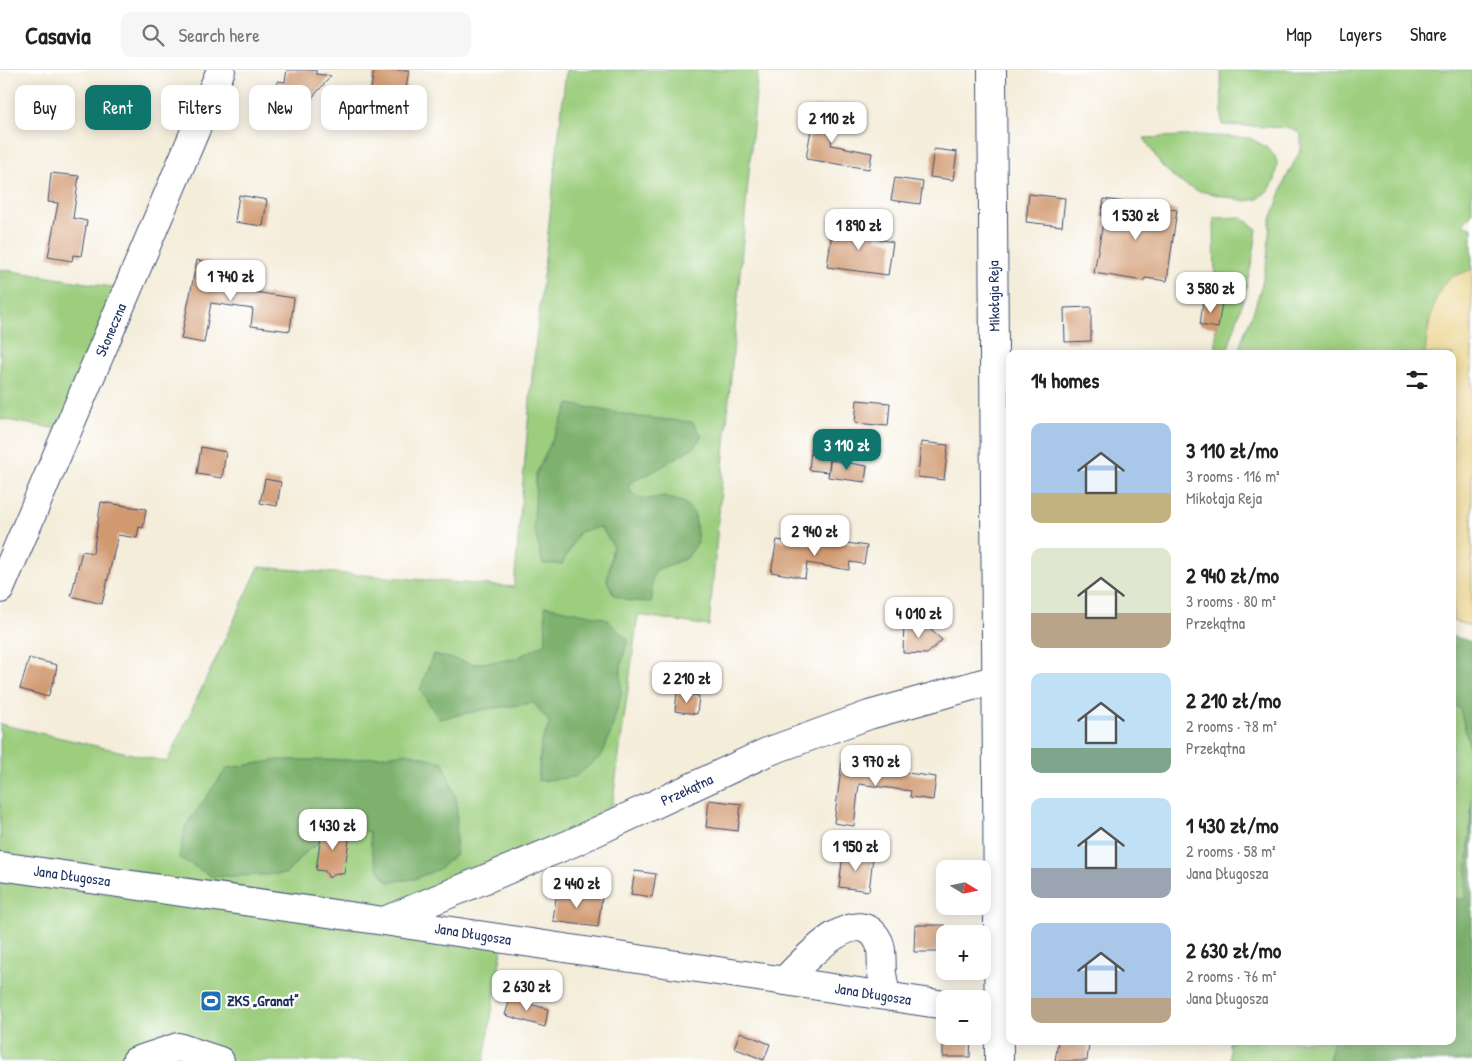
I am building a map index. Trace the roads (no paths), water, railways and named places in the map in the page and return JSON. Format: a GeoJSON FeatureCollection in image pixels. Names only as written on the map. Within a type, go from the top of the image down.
{"type":"FeatureCollection","features":[{"type":"Feature","properties":{"kind":"street","name":"Słoneczna"},"geometry":{"type":"LineString","coordinates":[[0,590],[221,70]]}},
{"type":"Feature","properties":{"kind":"street","name":"Mikołaja Reja"},"geometry":{"type":"LineString","coordinates":[[992,70],[997,679],[991,1012],[999,1061]]}},
{"type":"Feature","properties":{"kind":"street","name":"Przekątna"},"geometry":{"type":"LineString","coordinates":[[384,921],[572,843],[767,752],[869,715],[997,679]]}},
{"type":"Feature","properties":{"kind":"street","name":"Jana Długosza"},"geometry":{"type":"LineString","coordinates":[[0,866],[936,1004]]}},
{"type":"Feature","properties":{"kind":"street"},"geometry":{"type":"LineString","coordinates":[[784,981],[816,949],[834,935],[849,928],[863,928],[874,934],[880,944],[886,996]]}},
{"type":"Feature","properties":{"kind":"street"},"geometry":{"type":"LineString","coordinates":[[136,1061],[178,1047],[220,1061]]}},
{"type":"Feature","properties":{"kind":"place","name":"ZKS „Granat”"},"geometry":{"type":"Point","coordinates":[211,1001]}}]}
